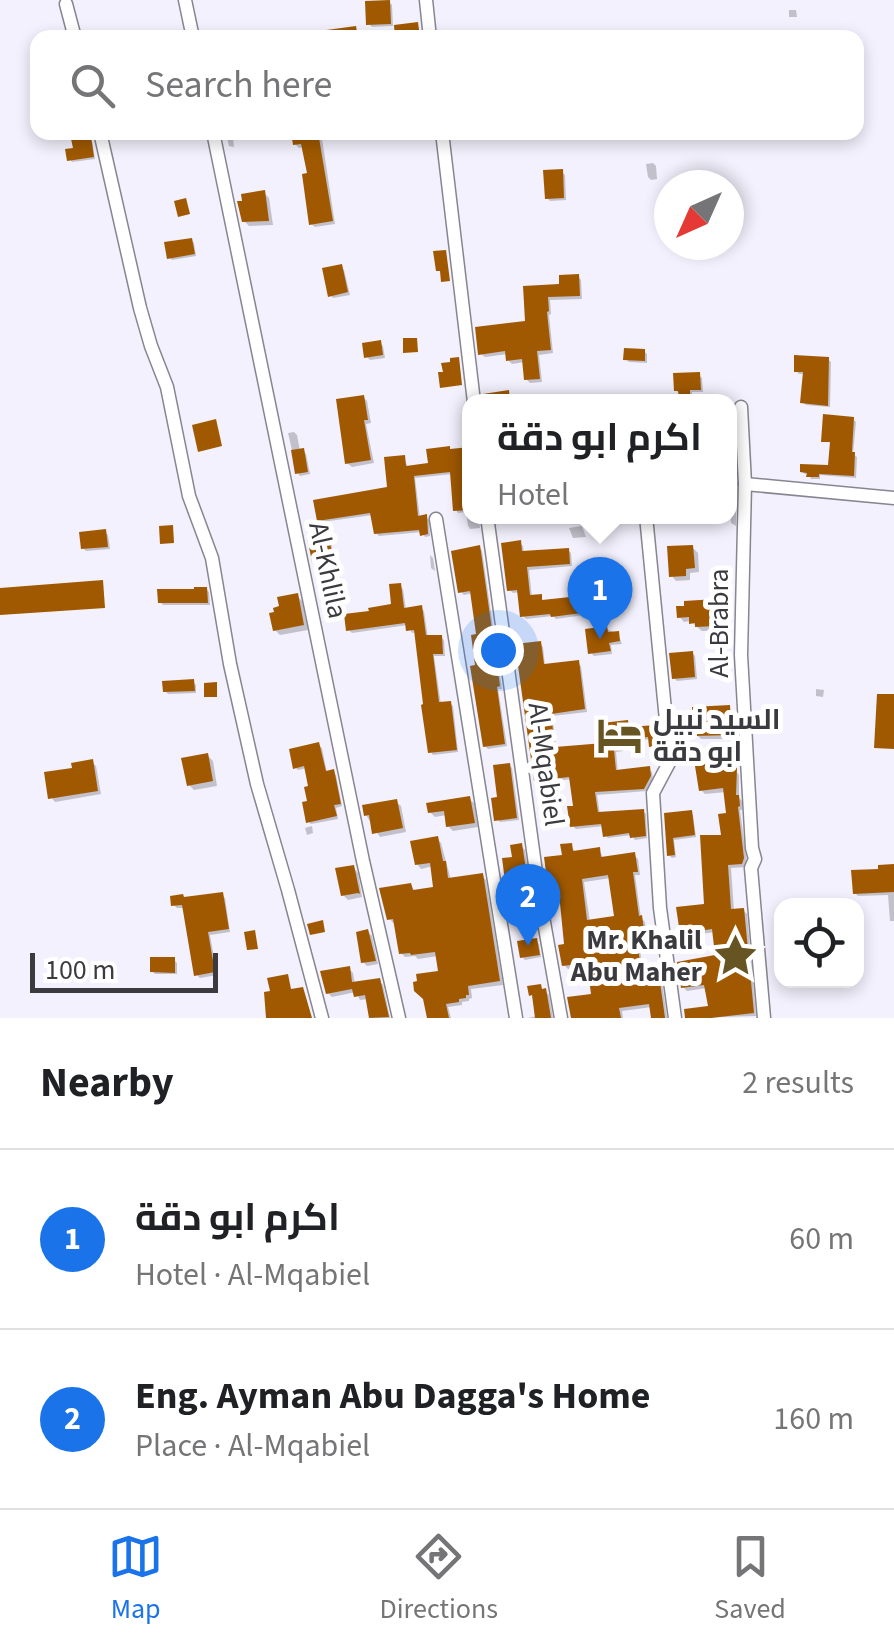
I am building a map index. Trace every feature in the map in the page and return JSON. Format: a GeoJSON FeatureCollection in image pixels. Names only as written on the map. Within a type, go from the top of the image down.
{"type":"FeatureCollection","features":[{"type":"Feature","properties":{"kind":"street"},"geometry":{"type":"LineString","coordinates":[[186,0],[192,30]]}},
{"type":"Feature","properties":{"kind":"street"},"geometry":{"type":"LineString","coordinates":[[426,0],[429,30]]}},
{"type":"Feature","properties":{"kind":"street"},"geometry":{"type":"LineString","coordinates":[[66,4],[73,30]]}},
{"type":"Feature","properties":{"kind":"street"},"geometry":{"type":"LineString","coordinates":[[102,140],[146,327],[167,387],[180,460],[212,558],[230,664],[257,784],[322,1018]]}},
{"type":"Feature","properties":{"kind":"street","name":"Al-Khlila"},"geometry":{"type":"LineString","coordinates":[[215,140],[399,1018]]}},
{"type":"Feature","properties":{"kind":"street"},"geometry":{"type":"LineString","coordinates":[[443,140],[473,394]]}},
{"type":"Feature","properties":{"kind":"street","name":"Al-Brabra"},"geometry":{"type":"LineString","coordinates":[[740,406],[737,457],[744,484],[741,670],[755,859],[751,868],[764,1018]]}},
{"type":"Feature","properties":{"kind":"street"},"geometry":{"type":"LineString","coordinates":[[744,484],[894,498]]}},
{"type":"Feature","properties":{"kind":"street"},"geometry":{"type":"LineString","coordinates":[[436,519],[516,1018]]}},
{"type":"Feature","properties":{"kind":"street","name":"Al-Mqabiel"},"geometry":{"type":"LineString","coordinates":[[488,524],[539,894],[561,1018]]}},
{"type":"Feature","properties":{"kind":"street"},"geometry":{"type":"LineString","coordinates":[[647,524],[670,761],[653,793],[660,908],[675,1018]]}},
{"type":"Feature","properties":{"kind":"building"},"geometry":{"type":"Polygon","coordinates":[[[390,0],[391,24],[366,25],[365,1],[390,0]]]}},
{"type":"Feature","properties":{"kind":"building"},"geometry":{"type":"Polygon","coordinates":[[[418,22],[419,30],[394,30],[394,25],[418,22]]]}},
{"type":"Feature","properties":{"kind":"building"},"geometry":{"type":"Polygon","coordinates":[[[71,140],[92,140],[94,157],[67,161],[65,149],[73,148],[71,140]]]}},
{"type":"Feature","properties":{"kind":"building"},"geometry":{"type":"Polygon","coordinates":[[[292,140],[319,140],[333,221],[309,225],[302,174],[307,173],[301,144],[293,145],[292,140]]]}},
{"type":"Feature","properties":{"kind":"building"},"geometry":{"type":"Polygon","coordinates":[[[563,169],[564,198],[545,199],[543,170],[563,169]]]}},
{"type":"Feature","properties":{"kind":"building"},"geometry":{"type":"Polygon","coordinates":[[[265,190],[269,221],[242,222],[237,201],[242,201],[241,194],[265,190]]]}},
{"type":"Feature","properties":{"kind":"building"},"geometry":{"type":"Polygon","coordinates":[[[186,198],[190,214],[178,217],[174,201],[186,198]]]}},
{"type":"Feature","properties":{"kind":"building"},"geometry":{"type":"Polygon","coordinates":[[[192,238],[195,254],[167,259],[164,242],[192,238]]]}},
{"type":"Feature","properties":{"kind":"building"},"geometry":{"type":"Polygon","coordinates":[[[446,250],[450,281],[441,282],[433,251],[446,250]]]}},
{"type":"Feature","properties":{"kind":"building"},"geometry":{"type":"Polygon","coordinates":[[[342,264],[348,292],[328,297],[322,268],[342,264]]]}},
{"type":"Feature","properties":{"kind":"building"},"geometry":{"type":"Polygon","coordinates":[[[579,274],[580,296],[548,297],[551,350],[537,351],[540,379],[524,380],[522,359],[506,361],[505,351],[478,355],[475,327],[525,321],[523,286],[559,284],[559,275],[579,274]]]}},
{"type":"Feature","properties":{"kind":"building"},"geometry":{"type":"Polygon","coordinates":[[[403,338],[417,338],[418,352],[403,353],[403,338]]]}},
{"type":"Feature","properties":{"kind":"building"},"geometry":{"type":"Polygon","coordinates":[[[381,340],[383,355],[364,358],[362,343],[381,340]]]}},
{"type":"Feature","properties":{"kind":"building"},"geometry":{"type":"Polygon","coordinates":[[[624,348],[645,349],[645,361],[623,360],[624,348]]]}},
{"type":"Feature","properties":{"kind":"building"},"geometry":{"type":"Polygon","coordinates":[[[794,355],[829,357],[828,406],[800,403],[803,372],[794,372],[794,355]]]}},
{"type":"Feature","properties":{"kind":"building"},"geometry":{"type":"Polygon","coordinates":[[[459,357],[462,385],[440,388],[441,363],[459,357]]]}},
{"type":"Feature","properties":{"kind":"building"},"geometry":{"type":"Polygon","coordinates":[[[700,372],[701,390],[678,394],[674,391],[673,373],[700,372]]]}},
{"type":"Feature","properties":{"kind":"building"},"geometry":{"type":"Polygon","coordinates":[[[364,395],[371,460],[345,464],[336,399],[364,395]]]}},
{"type":"Feature","properties":{"kind":"building"},"geometry":{"type":"Polygon","coordinates":[[[823,414],[854,417],[854,476],[806,477],[807,473],[800,472],[800,464],[828,465],[830,442],[821,442],[823,414]]]}},
{"type":"Feature","properties":{"kind":"building"},"geometry":{"type":"Polygon","coordinates":[[[216,419],[222,446],[198,452],[192,425],[216,419]]]}},
{"type":"Feature","properties":{"kind":"building"},"geometry":{"type":"Polygon","coordinates":[[[304,448],[308,472],[295,474],[291,450],[304,448]]]}},
{"type":"Feature","properties":{"kind":"building"},"geometry":{"type":"Polygon","coordinates":[[[462,448],[462,510],[453,511],[450,472],[414,476],[418,516],[427,514],[428,534],[420,536],[419,530],[374,534],[370,513],[317,521],[313,500],[387,487],[384,457],[405,455],[406,466],[428,463],[426,449],[462,448]]]}},
{"type":"Feature","properties":{"kind":"building"},"geometry":{"type":"Polygon","coordinates":[[[173,525],[174,543],[160,544],[159,526],[173,525]]]}},
{"type":"Feature","properties":{"kind":"building"},"geometry":{"type":"Polygon","coordinates":[[[106,529],[108,547],[81,549],[79,532],[106,529]]]}},
{"type":"Feature","properties":{"kind":"building"},"geometry":{"type":"Polygon","coordinates":[[[328,533],[333,558],[312,562],[307,537],[328,533]]]}},
{"type":"Feature","properties":{"kind":"building"},"geometry":{"type":"Polygon","coordinates":[[[521,540],[522,551],[569,548],[570,564],[527,567],[530,595],[542,594],[542,600],[570,597],[571,604],[581,603],[582,613],[520,617],[517,590],[507,591],[501,543],[521,540]]]}},
{"type":"Feature","properties":{"kind":"building"},"geometry":{"type":"Polygon","coordinates":[[[480,545],[505,744],[483,747],[470,666],[475,665],[471,635],[476,634],[470,591],[458,593],[451,551],[480,545]]]}},
{"type":"Feature","properties":{"kind":"building"},"geometry":{"type":"Polygon","coordinates":[[[693,545],[695,568],[686,569],[686,576],[669,577],[667,546],[693,545]]]}},
{"type":"Feature","properties":{"kind":"building"},"geometry":{"type":"Polygon","coordinates":[[[624,573],[626,597],[591,600],[589,575],[624,573]]]}},
{"type":"Feature","properties":{"kind":"building"},"geometry":{"type":"Polygon","coordinates":[[[103,580],[105,608],[0,615],[0,588],[103,580]]]}},
{"type":"Feature","properties":{"kind":"building"},"geometry":{"type":"Polygon","coordinates":[[[401,583],[404,608],[422,605],[426,635],[442,635],[443,654],[433,654],[439,702],[451,701],[457,750],[428,753],[414,630],[406,631],[405,623],[346,631],[344,614],[391,604],[389,584],[401,583]]]}},
{"type":"Feature","properties":{"kind":"building"},"geometry":{"type":"Polygon","coordinates":[[[207,587],[208,603],[158,603],[157,589],[207,587]]]}},
{"type":"Feature","properties":{"kind":"building"},"geometry":{"type":"Polygon","coordinates":[[[298,593],[304,625],[273,631],[269,613],[279,606],[277,597],[298,593]]]}},
{"type":"Feature","properties":{"kind":"building"},"geometry":{"type":"Polygon","coordinates":[[[716,599],[718,626],[695,627],[695,623],[689,624],[689,617],[677,618],[676,606],[684,606],[684,601],[716,599]]]}},
{"type":"Feature","properties":{"kind":"building"},"geometry":{"type":"Polygon","coordinates":[[[607,626],[608,632],[619,631],[620,641],[609,643],[611,651],[588,654],[585,629],[607,626]]]}},
{"type":"Feature","properties":{"kind":"building"},"geometry":{"type":"Polygon","coordinates":[[[541,641],[544,664],[579,660],[585,709],[551,714],[555,747],[604,743],[602,723],[628,720],[629,727],[656,725],[658,746],[649,747],[648,737],[621,740],[622,749],[614,750],[616,770],[650,766],[651,776],[644,789],[595,792],[598,812],[644,809],[646,836],[630,838],[629,833],[603,837],[601,824],[570,827],[567,806],[573,806],[569,777],[534,781],[515,644],[541,641]]]}},
{"type":"Feature","properties":{"kind":"building"},"geometry":{"type":"Polygon","coordinates":[[[693,651],[695,677],[672,679],[669,653],[693,651]]]}},
{"type":"Feature","properties":{"kind":"building"},"geometry":{"type":"Polygon","coordinates":[[[194,679],[195,691],[163,692],[162,681],[194,679]]]}},
{"type":"Feature","properties":{"kind":"building"},"geometry":{"type":"Polygon","coordinates":[[[217,682],[217,697],[204,697],[204,683],[217,682]]]}},
{"type":"Feature","properties":{"kind":"building"},"geometry":{"type":"Polygon","coordinates":[[[877,694],[894,694],[894,749],[874,748],[877,694]]]}},
{"type":"Feature","properties":{"kind":"building"},"geometry":{"type":"Polygon","coordinates":[[[730,705],[732,735],[694,736],[692,707],[730,705]]]}},
{"type":"Feature","properties":{"kind":"building"},"geometry":{"type":"Polygon","coordinates":[[[319,742],[326,771],[334,769],[341,804],[334,805],[337,816],[306,823],[302,802],[307,801],[304,787],[308,786],[304,766],[293,769],[289,749],[319,742]]]}},
{"type":"Feature","properties":{"kind":"building"},"geometry":{"type":"Polygon","coordinates":[[[208,753],[213,781],[187,786],[181,758],[208,753]]]}},
{"type":"Feature","properties":{"kind":"building"},"geometry":{"type":"Polygon","coordinates":[[[93,759],[98,791],[48,799],[44,772],[72,768],[71,763],[93,759]]]}},
{"type":"Feature","properties":{"kind":"building"},"geometry":{"type":"Polygon","coordinates":[[[715,762],[737,768],[736,795],[744,858],[742,864],[728,865],[731,909],[744,908],[754,1013],[685,1018],[684,1009],[708,1006],[704,985],[681,988],[677,962],[715,955],[712,929],[680,934],[676,907],[704,904],[700,835],[721,835],[718,814],[726,813],[723,788],[699,791],[695,766],[715,762]]]}},
{"type":"Feature","properties":{"kind":"building"},"geometry":{"type":"Polygon","coordinates":[[[510,763],[517,818],[494,821],[491,798],[497,797],[493,765],[510,763]]]}},
{"type":"Feature","properties":{"kind":"building"},"geometry":{"type":"Polygon","coordinates":[[[470,796],[475,823],[446,827],[444,811],[428,813],[426,803],[470,796]]]}},
{"type":"Feature","properties":{"kind":"building"},"geometry":{"type":"Polygon","coordinates":[[[397,799],[403,828],[372,834],[369,815],[364,816],[362,805],[397,799]]]}},
{"type":"Feature","properties":{"kind":"building"},"geometry":{"type":"Polygon","coordinates":[[[692,810],[695,835],[673,838],[675,855],[667,856],[664,813],[692,810]]]}},
{"type":"Feature","properties":{"kind":"building"},"geometry":{"type":"Polygon","coordinates":[[[438,836],[448,878],[483,873],[500,981],[468,986],[466,998],[446,1004],[449,1018],[427,1018],[423,999],[414,991],[413,982],[417,981],[416,974],[438,971],[435,952],[399,954],[393,919],[387,920],[379,888],[411,883],[413,890],[433,887],[430,863],[415,865],[410,841],[438,836]]]}},
{"type":"Feature","properties":{"kind":"building"},"geometry":{"type":"Polygon","coordinates":[[[522,843],[533,917],[510,920],[502,858],[512,857],[510,845],[522,843]]]}},
{"type":"Feature","properties":{"kind":"building"},"geometry":{"type":"Polygon","coordinates":[[[572,843],[573,851],[600,847],[601,857],[635,852],[638,872],[633,872],[645,938],[637,939],[642,978],[659,975],[665,1018],[651,1018],[649,1004],[619,1008],[621,1018],[571,1018],[567,997],[591,994],[587,963],[562,966],[558,945],[564,944],[559,893],[549,895],[544,857],[562,855],[560,844],[572,843]],[[608,875],[582,879],[587,920],[614,916],[608,875]]]}},
{"type":"Feature","properties":{"kind":"building"},"geometry":{"type":"Polygon","coordinates":[[[894,864],[894,892],[853,894],[851,870],[894,864]]]}},
{"type":"Feature","properties":{"kind":"building"},"geometry":{"type":"Polygon","coordinates":[[[354,865],[360,894],[341,896],[335,868],[354,865]]]}},
{"type":"Feature","properties":{"kind":"building"},"geometry":{"type":"Polygon","coordinates":[[[223,892],[229,929],[208,932],[215,972],[194,976],[182,905],[171,906],[170,896],[223,892]]]}},
{"type":"Feature","properties":{"kind":"building"},"geometry":{"type":"Polygon","coordinates":[[[323,920],[325,932],[310,935],[307,924],[323,920]]]}},
{"type":"Feature","properties":{"kind":"building"},"geometry":{"type":"Polygon","coordinates":[[[368,929],[376,961],[361,963],[356,932],[368,929]]]}},
{"type":"Feature","properties":{"kind":"building"},"geometry":{"type":"Polygon","coordinates":[[[255,930],[258,949],[247,950],[244,932],[255,930]]]}},
{"type":"Feature","properties":{"kind":"building"},"geometry":{"type":"Polygon","coordinates":[[[537,938],[540,955],[520,958],[517,941],[537,938]]]}},
{"type":"Feature","properties":{"kind":"building"},"geometry":{"type":"Polygon","coordinates":[[[150,957],[175,957],[175,973],[150,972],[150,957]]]}},
{"type":"Feature","properties":{"kind":"building"},"geometry":{"type":"Polygon","coordinates":[[[350,966],[352,982],[380,978],[389,1017],[369,1018],[365,995],[354,997],[352,989],[326,994],[320,971],[350,966]]]}},
{"type":"Feature","properties":{"kind":"building"},"geometry":{"type":"Polygon","coordinates":[[[288,974],[291,989],[303,987],[312,1018],[266,1018],[264,992],[270,991],[267,978],[288,974]]]}},
{"type":"Feature","properties":{"kind":"building"},"geometry":{"type":"Polygon","coordinates":[[[541,984],[542,989],[546,988],[551,1018],[535,1018],[527,986],[541,984]]]}},
{"type":"Feature","properties":{"kind":"place","name":"اكرم ابو دقة"},"geometry":{"type":"Point","coordinates":[600,639]}},
{"type":"Feature","properties":{"kind":"place","name":"السيد نبيل ابو دقة"},"geometry":{"type":"Point","coordinates":[620,735]}},
{"type":"Feature","properties":{"kind":"place","name":"Eng. Ayman Abu Dagga's Home"},"geometry":{"type":"Point","coordinates":[528,946]}},
{"type":"Feature","properties":{"kind":"place","name":"Mr. Khalil Abu Maher"},"geometry":{"type":"Point","coordinates":[735,955]}}]}
